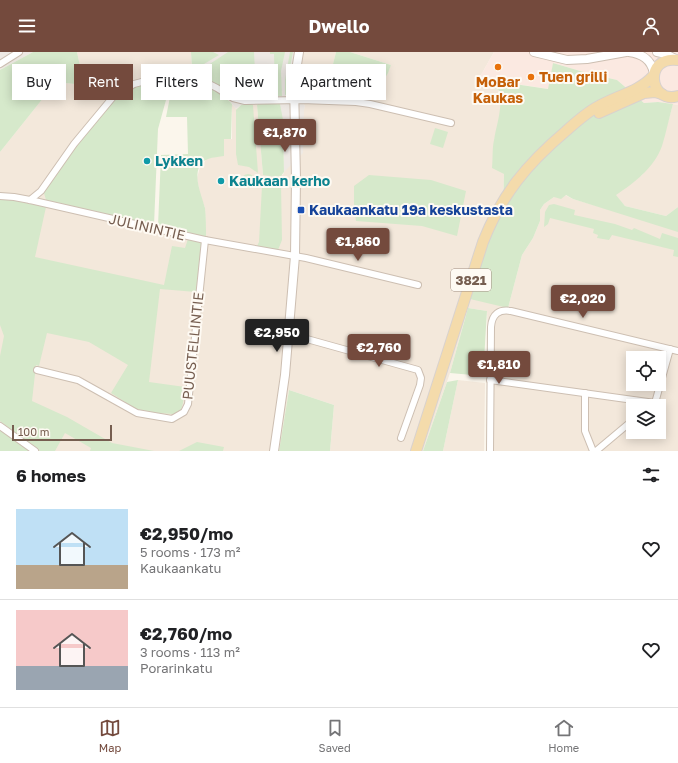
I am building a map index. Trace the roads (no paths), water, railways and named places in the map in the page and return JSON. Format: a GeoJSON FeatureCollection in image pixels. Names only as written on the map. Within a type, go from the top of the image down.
{"type":"FeatureCollection","features":[{"type":"Feature","properties":{"kind":"main road"},"geometry":{"type":"LineString","coordinates":[[677,96],[670,97],[662,94],[655,85],[654,74],[656,68],[663,62],[672,59],[678,60]]}},
{"type":"Feature","properties":{"kind":"main road","name":"3821"},"geometry":{"type":"LineString","coordinates":[[416,451],[483,242],[496,213],[523,172],[566,131],[598,106],[642,85],[654,74]]}},
{"type":"Feature","properties":{"kind":"main road","name":"3821"},"geometry":{"type":"LineString","coordinates":[[566,131],[604,111],[644,93],[655,92],[662,94]]}},
{"type":"Feature","properties":{"kind":"street"},"geometry":{"type":"LineString","coordinates":[[0,64],[19,52]]}},
{"type":"Feature","properties":{"kind":"street"},"geometry":{"type":"LineString","coordinates":[[274,451],[285,376],[295,256],[294,83],[299,52]]}},
{"type":"Feature","properties":{"kind":"street"},"geometry":{"type":"LineString","coordinates":[[534,52],[567,60],[587,59],[628,52],[639,54],[648,60],[653,67],[654,74]]}},
{"type":"Feature","properties":{"kind":"street"},"geometry":{"type":"LineString","coordinates":[[657,52],[666,54],[678,60]]}},
{"type":"Feature","properties":{"kind":"street"},"geometry":{"type":"LineString","coordinates":[[30,200],[41,191],[62,160],[113,96],[134,84],[153,79],[187,76],[194,77],[234,98],[245,101],[356,102],[452,123]]}},
{"type":"Feature","properties":{"kind":"street"},"geometry":{"type":"LineString","coordinates":[[41,191],[45,204]]}},
{"type":"Feature","properties":{"kind":"street","name":"JULININTIE"},"geometry":{"type":"LineString","coordinates":[[0,196],[30,200],[205,240],[295,256],[418,285]]}},
{"type":"Feature","properties":{"kind":"street","name":"PUUSTELLINTIE"},"geometry":{"type":"LineString","coordinates":[[37,370],[78,380],[137,413],[172,420],[184,412],[188,404],[205,240]]}},
{"type":"Feature","properties":{"kind":"street"},"geometry":{"type":"LineString","coordinates":[[490,451],[491,327],[493,316],[500,311],[511,311],[678,351]]}},
{"type":"Feature","properties":{"kind":"street"},"geometry":{"type":"LineString","coordinates":[[289,334],[418,370],[421,378],[420,385],[401,438]]}},
{"type":"Feature","properties":{"kind":"street"},"geometry":{"type":"LineString","coordinates":[[654,399],[670,349]]}},
{"type":"Feature","properties":{"kind":"street"},"geometry":{"type":"LineString","coordinates":[[490,380],[626,400]]}},
{"type":"Feature","properties":{"kind":"street"},"geometry":{"type":"LineString","coordinates":[[586,393],[585,431],[595,451],[626,426]]}},
{"type":"Feature","properties":{"kind":"street"},"geometry":{"type":"LineString","coordinates":[[0,426],[35,451]]}},
{"type":"Feature","properties":{"kind":"place","name":"MoBar Kaukas"},"geometry":{"type":"Point","coordinates":[498,67]}},
{"type":"Feature","properties":{"kind":"place","name":"Tuen grilli"},"geometry":{"type":"Point","coordinates":[531,77]}},
{"type":"Feature","properties":{"kind":"place","name":"Lykken"},"geometry":{"type":"Point","coordinates":[147,161]}},
{"type":"Feature","properties":{"kind":"place","name":"Kaukaan kerho"},"geometry":{"type":"Point","coordinates":[221,181]}},
{"type":"Feature","properties":{"kind":"place","name":"Kaukaankatu 19a keskustasta"},"geometry":{"type":"Point","coordinates":[301,210]}}]}
